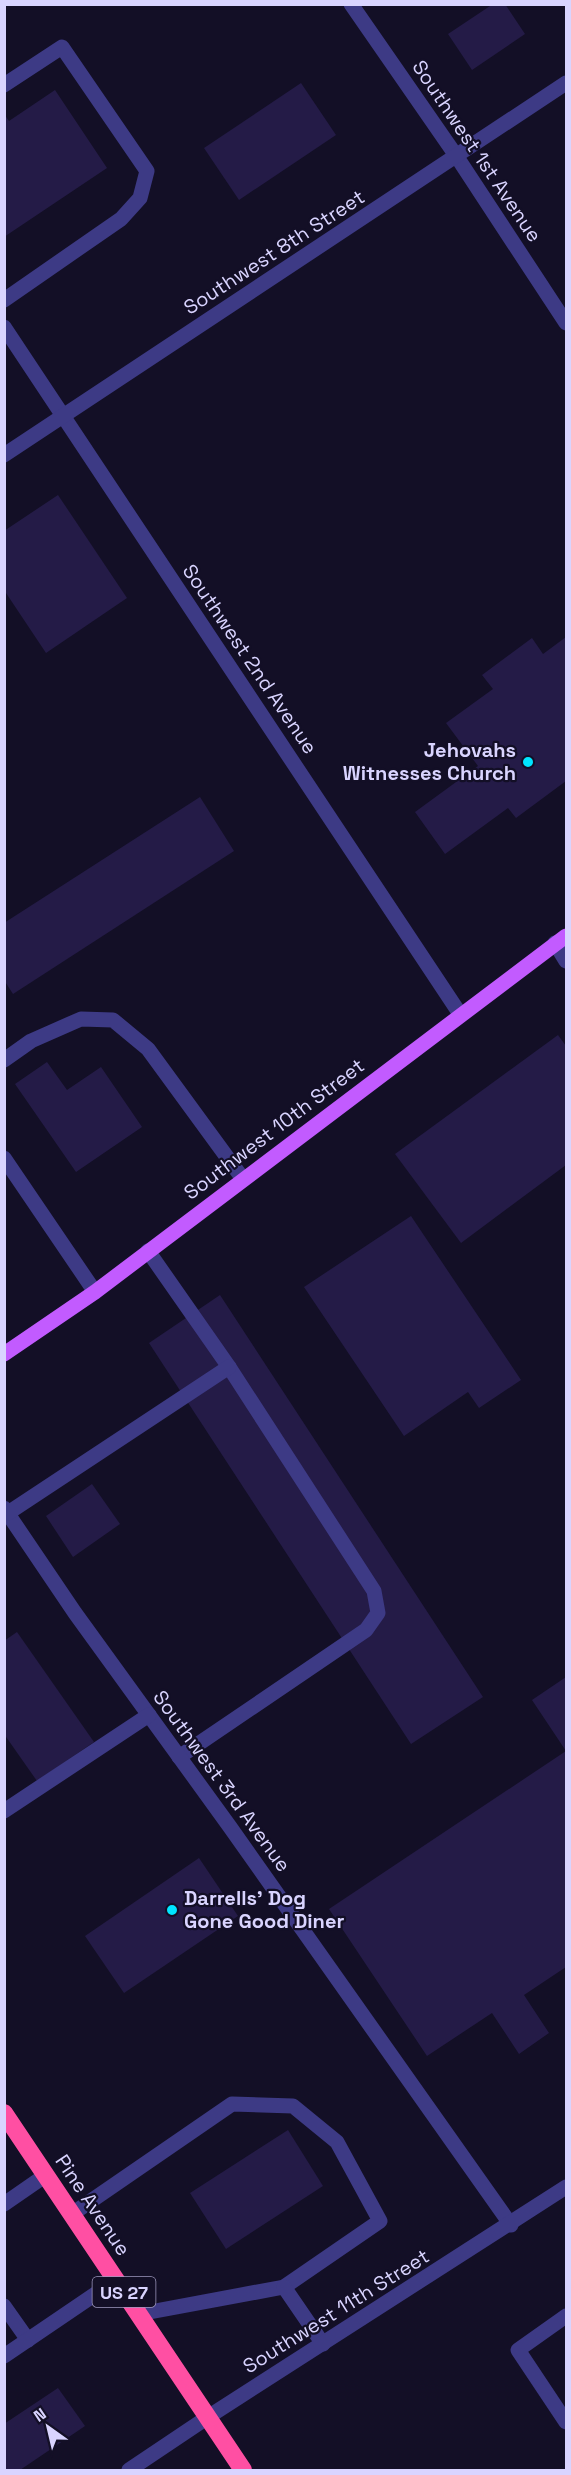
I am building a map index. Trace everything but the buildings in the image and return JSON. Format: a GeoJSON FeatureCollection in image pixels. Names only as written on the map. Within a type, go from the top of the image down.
{"type":"FeatureCollection","features":[{"type":"Feature","properties":{"kind":"highway","name":"Pine Avenue"},"geometry":{"type":"LineString","coordinates":[[4,2114],[243,2470]]}},
{"type":"Feature","properties":{"kind":"main road","name":"Southwest 10th Street"},"geometry":{"type":"LineString","coordinates":[[4,1354],[95,1292],[460,1014],[561,940]]}},
{"type":"Feature","properties":{"kind":"street","name":"Southwest 1st Avenue"},"geometry":{"type":"LineString","coordinates":[[351,4],[457,157],[567,323]]}},
{"type":"Feature","properties":{"kind":"street"},"geometry":{"type":"LineString","coordinates":[[4,85],[62,47],[147,171],[140,198],[121,219],[4,300]]}},
{"type":"Feature","properties":{"kind":"street","name":"Southwest 8th Street"},"geometry":{"type":"LineString","coordinates":[[4,455],[567,83]]}},
{"type":"Feature","properties":{"kind":"street","name":"Southwest 2nd Avenue"},"geometry":{"type":"LineString","coordinates":[[4,327],[460,1014]]}},
{"type":"Feature","properties":{"kind":"street"},"geometry":{"type":"LineString","coordinates":[[561,940],[567,961]]}},
{"type":"Feature","properties":{"kind":"street"},"geometry":{"type":"LineString","coordinates":[[4,1060],[31,1041],[81,1019],[113,1020],[148,1049],[243,1179]]}},
{"type":"Feature","properties":{"kind":"street"},"geometry":{"type":"LineString","coordinates":[[4,1158],[95,1292]]}},
{"type":"Feature","properties":{"kind":"street"},"geometry":{"type":"LineString","coordinates":[[148,1251],[229,1367],[375,1590],[378,1613],[366,1630],[179,1757]]}},
{"type":"Feature","properties":{"kind":"street"},"geometry":{"type":"LineString","coordinates":[[6,1510],[229,1367]]}},
{"type":"Feature","properties":{"kind":"street","name":"Southwest 3rd Avenue"},"geometry":{"type":"LineString","coordinates":[[6,1510],[75,1613],[511,2224]]}},
{"type":"Feature","properties":{"kind":"street"},"geometry":{"type":"LineString","coordinates":[[7,1805],[149,1715]]}},
{"type":"Feature","properties":{"kind":"street"},"geometry":{"type":"LineString","coordinates":[[72,2214],[232,2104],[293,2106],[337,2142],[380,2221],[284,2286],[139,2314]]}},
{"type":"Feature","properties":{"kind":"street"},"geometry":{"type":"LineString","coordinates":[[4,2204],[46,2175]]}},
{"type":"Feature","properties":{"kind":"street","name":"Southwest 11th Street"},"geometry":{"type":"LineString","coordinates":[[129,2470],[567,2187]]}},
{"type":"Feature","properties":{"kind":"street"},"geometry":{"type":"LineString","coordinates":[[4,2356],[116,2280]]}},
{"type":"Feature","properties":{"kind":"street"},"geometry":{"type":"LineString","coordinates":[[284,2286],[324,2344]]}},
{"type":"Feature","properties":{"kind":"street"},"geometry":{"type":"LineString","coordinates":[[4,2306],[28,2340]]}},
{"type":"Feature","properties":{"kind":"street"},"geometry":{"type":"LineString","coordinates":[[567,2316],[518,2350],[567,2422]]}},
{"type":"Feature","properties":{"kind":"place","name":"Jehovahs Witnesses Church"},"geometry":{"type":"Point","coordinates":[528,762]}},
{"type":"Feature","properties":{"kind":"place","name":"Darrells' Dog Gone Good Diner"},"geometry":{"type":"Point","coordinates":[172,1910]}}]}
